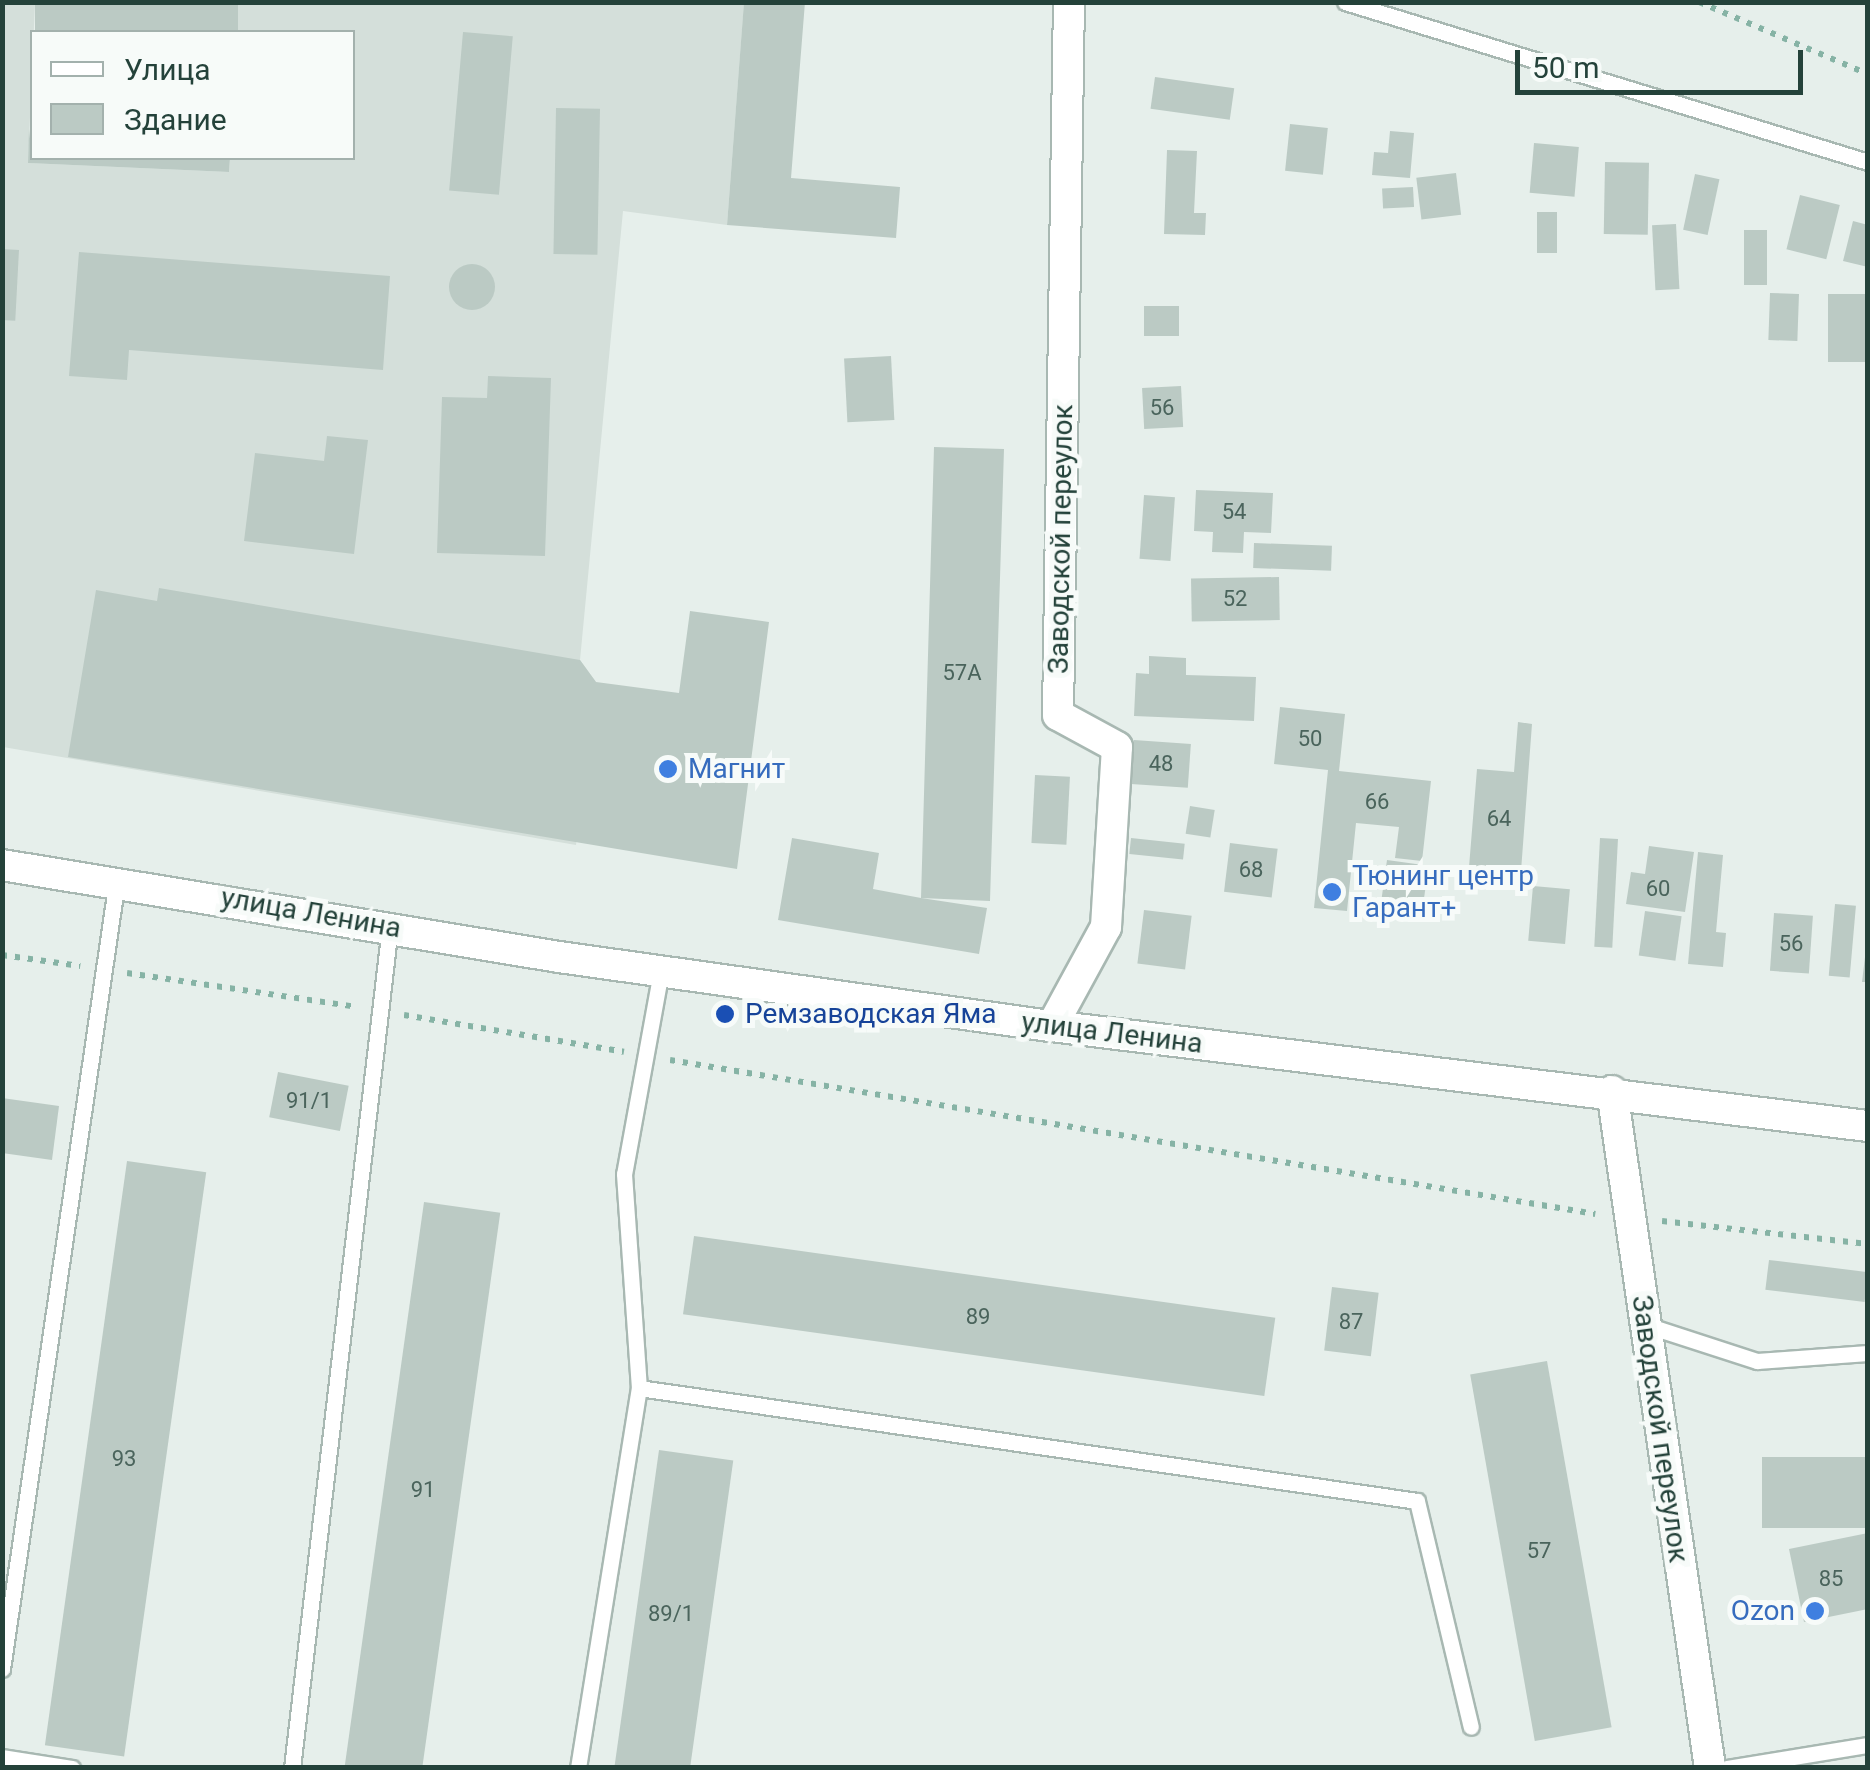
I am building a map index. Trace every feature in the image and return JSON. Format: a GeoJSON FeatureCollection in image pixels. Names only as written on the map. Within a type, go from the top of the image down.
{"type":"FeatureCollection","features":[{"type":"Feature","properties":{"kind":"street","name":"Заводской переулок"},"geometry":{"type":"LineString","coordinates":[[1052,1026],[1106,927],[1117,747],[1058,716],[1069,2]]}},
{"type":"Feature","properties":{"kind":"street","name":"улица Ленина"},"geometry":{"type":"LineString","coordinates":[[2,865],[116,880],[661,971],[1052,1026],[1612,1091],[1868,1126]]}},
{"type":"Feature","properties":{"kind":"street","name":"Заводской переулок"},"geometry":{"type":"LineString","coordinates":[[1612,1091],[1710,1768]]}},
{"type":"Feature","properties":{"kind":"lane"},"geometry":{"type":"LineString","coordinates":[[1345,2],[1868,162]]}},
{"type":"Feature","properties":{"kind":"lane"},"geometry":{"type":"LineString","coordinates":[[2,1669],[116,880]]}},
{"type":"Feature","properties":{"kind":"lane"},"geometry":{"type":"LineString","coordinates":[[292,1768],[384,1012],[390,926]]}},
{"type":"Feature","properties":{"kind":"lane"},"geometry":{"type":"LineString","coordinates":[[578,1768],[640,1388],[624,1174],[661,971]]}},
{"type":"Feature","properties":{"kind":"lane"},"geometry":{"type":"LineString","coordinates":[[1646,1325],[1757,1361],[1868,1353]]}},
{"type":"Feature","properties":{"kind":"lane"},"geometry":{"type":"LineString","coordinates":[[640,1388],[1417,1501],[1471,1727]]}},
{"type":"Feature","properties":{"kind":"lane"},"geometry":{"type":"LineString","coordinates":[[1727,1768],[1868,1745]]}},
{"type":"Feature","properties":{"kind":"lane"},"geometry":{"type":"LineString","coordinates":[[2,1756],[72,1768]]}},
{"type":"Feature","properties":{"kind":"path"},"geometry":{"type":"LineString","coordinates":[[1699,2],[1868,74]]}},
{"type":"Feature","properties":{"kind":"path"},"geometry":{"type":"LineString","coordinates":[[2,954],[384,1012],[1628,1217],[1868,1244]]}},
{"type":"Feature","properties":{"kind":"shaded area"},"geometry":{"type":"Polygon","coordinates":[[[2,3],[35,3],[34,30],[30,30],[28,163],[229,172],[230,160],[355,160],[355,30],[236,30],[238,3],[744,3],[727,225],[623,211],[580,660],[596,682],[576,845],[3,747],[2,3]]]}},
{"type":"Feature","properties":{"kind":"building"},"geometry":{"type":"Polygon","coordinates":[[[35,2],[238,2],[238,30],[35,30],[35,2]]]}},
{"type":"Feature","properties":{"kind":"building"},"geometry":{"type":"Polygon","coordinates":[[[744,2],[805,2],[791,178],[900,187],[896,238],[727,225],[744,2]]]}},
{"type":"Feature","properties":{"kind":"building"},"geometry":{"type":"Polygon","coordinates":[[[463,32],[513,36],[499,195],[449,190],[463,32]]]}},
{"type":"Feature","properties":{"kind":"building"},"geometry":{"type":"Polygon","coordinates":[[[1155,77],[1234,88],[1230,120],[1151,109],[1155,77]]]}},
{"type":"Feature","properties":{"kind":"building"},"geometry":{"type":"Polygon","coordinates":[[[556,108],[600,109],[597,255],[553,254],[556,108]]]}},
{"type":"Feature","properties":{"kind":"building"},"geometry":{"type":"Polygon","coordinates":[[[1290,124],[1328,128],[1323,175],[1285,171],[1290,124]]]}},
{"type":"Feature","properties":{"kind":"building"},"geometry":{"type":"Polygon","coordinates":[[[29,129],[30,160],[230,160],[229,172],[28,163],[29,129]]]}},
{"type":"Feature","properties":{"kind":"building"},"geometry":{"type":"Polygon","coordinates":[[[1390,131],[1414,133],[1410,178],[1372,175],[1374,152],[1388,153],[1390,131]]]}},
{"type":"Feature","properties":{"kind":"building"},"geometry":{"type":"Polygon","coordinates":[[[1534,143],[1579,147],[1574,197],[1530,193],[1534,143]]]}},
{"type":"Feature","properties":{"kind":"building"},"geometry":{"type":"Polygon","coordinates":[[[1167,150],[1197,151],[1194,213],[1206,213],[1205,235],[1164,234],[1167,150]]]}},
{"type":"Feature","properties":{"kind":"building"},"geometry":{"type":"Polygon","coordinates":[[[1605,162],[1649,163],[1648,235],[1604,234],[1605,162]]]}},
{"type":"Feature","properties":{"kind":"building"},"geometry":{"type":"Polygon","coordinates":[[[1456,173],[1461,215],[1421,220],[1416,178],[1456,173]]]}},
{"type":"Feature","properties":{"kind":"building"},"geometry":{"type":"Polygon","coordinates":[[[1695,174],[1719,179],[1708,235],[1683,230],[1695,174]]]}},
{"type":"Feature","properties":{"kind":"building"},"geometry":{"type":"Polygon","coordinates":[[[1413,187],[1414,207],[1383,209],[1382,189],[1413,187]]]}},
{"type":"Feature","properties":{"kind":"building"},"geometry":{"type":"Polygon","coordinates":[[[1800,195],[1840,205],[1826,259],[1786,249],[1800,195]]]}},
{"type":"Feature","properties":{"kind":"building"},"geometry":{"type":"Polygon","coordinates":[[[1537,212],[1557,212],[1557,253],[1537,253],[1537,212]]]}},
{"type":"Feature","properties":{"kind":"building"},"geometry":{"type":"Polygon","coordinates":[[[1853,221],[1868,225],[1868,267],[1843,261],[1853,221]]]}},
{"type":"Feature","properties":{"kind":"building"},"geometry":{"type":"Polygon","coordinates":[[[1676,224],[1679,289],[1655,290],[1652,225],[1676,224]]]}},
{"type":"Feature","properties":{"kind":"building"},"geometry":{"type":"Polygon","coordinates":[[[1744,230],[1767,230],[1767,285],[1744,285],[1744,230]]]}},
{"type":"Feature","properties":{"kind":"building"},"geometry":{"type":"Polygon","coordinates":[[[2,249],[19,250],[15,321],[2,320],[2,249]]]}},
{"type":"Feature","properties":{"kind":"building"},"geometry":{"type":"Polygon","coordinates":[[[79,252],[390,276],[383,370],[129,350],[127,380],[69,376],[79,252]]]}},
{"type":"Feature","properties":{"kind":"building"},"geometry":{"type":"Polygon","coordinates":[[[472,264],[488,271],[495,287],[488,303],[472,310],[456,303],[449,287],[456,271],[472,264]]]}},
{"type":"Feature","properties":{"kind":"building"},"geometry":{"type":"Polygon","coordinates":[[[1770,293],[1799,294],[1797,341],[1768,340],[1770,293]]]}},
{"type":"Feature","properties":{"kind":"building"},"geometry":{"type":"Polygon","coordinates":[[[1828,294],[1868,294],[1868,362],[1828,362],[1828,294]]]}},
{"type":"Feature","properties":{"kind":"building"},"geometry":{"type":"Polygon","coordinates":[[[1144,306],[1179,306],[1179,336],[1144,336],[1144,306]]]}},
{"type":"Feature","properties":{"kind":"building"},"geometry":{"type":"Polygon","coordinates":[[[891,356],[894,420],[847,422],[844,358],[891,356]]]}},
{"type":"Feature","properties":{"kind":"building"},"geometry":{"type":"Polygon","coordinates":[[[488,376],[551,378],[545,556],[437,553],[442,397],[487,398],[488,376]]]}},
{"type":"Feature","properties":{"kind":"building"},"geometry":{"type":"Polygon","coordinates":[[[1181,386],[1183,427],[1144,429],[1142,388],[1181,386]]]}},
{"type":"Feature","properties":{"kind":"building"},"geometry":{"type":"Polygon","coordinates":[[[327,436],[368,440],[354,554],[244,541],[255,453],[324,461],[327,436]]]}},
{"type":"Feature","properties":{"kind":"building"},"geometry":{"type":"Polygon","coordinates":[[[934,447],[1004,449],[990,901],[921,898],[934,447]]]}},
{"type":"Feature","properties":{"kind":"building"},"geometry":{"type":"Polygon","coordinates":[[[1196,490],[1273,493],[1271,533],[1244,532],[1243,553],[1212,552],[1213,532],[1194,531],[1196,490]]]}},
{"type":"Feature","properties":{"kind":"building"},"geometry":{"type":"Polygon","coordinates":[[[1144,495],[1175,497],[1170,561],[1140,559],[1144,495]]]}},
{"type":"Feature","properties":{"kind":"building"},"geometry":{"type":"Polygon","coordinates":[[[1254,543],[1332,546],[1331,571],[1253,568],[1254,543]]]}},
{"type":"Feature","properties":{"kind":"building"},"geometry":{"type":"Polygon","coordinates":[[[1279,577],[1280,620],[1192,622],[1191,579],[1279,577]]]}},
{"type":"Feature","properties":{"kind":"building"},"geometry":{"type":"Polygon","coordinates":[[[159,588],[580,660],[596,682],[679,693],[690,611],[769,622],[737,869],[68,757],[96,590],[157,601],[159,588]]]}},
{"type":"Feature","properties":{"kind":"building"},"geometry":{"type":"Polygon","coordinates":[[[1149,656],[1186,658],[1186,675],[1256,677],[1254,721],[1134,716],[1136,673],[1149,674],[1149,656]]]}},
{"type":"Feature","properties":{"kind":"building"},"geometry":{"type":"Polygon","coordinates":[[[1280,707],[1345,714],[1339,771],[1431,781],[1422,861],[1395,858],[1399,827],[1356,823],[1347,911],[1314,908],[1328,770],[1274,764],[1280,707]]]}},
{"type":"Feature","properties":{"kind":"building"},"geometry":{"type":"Polygon","coordinates":[[[1518,722],[1532,724],[1521,871],[1469,867],[1477,769],[1514,772],[1518,722]]]}},
{"type":"Feature","properties":{"kind":"building"},"geometry":{"type":"Polygon","coordinates":[[[1134,740],[1191,744],[1188,788],[1131,784],[1134,740]]]}},
{"type":"Feature","properties":{"kind":"building"},"geometry":{"type":"Polygon","coordinates":[[[1035,775],[1070,777],[1066,845],[1031,843],[1035,775]]]}},
{"type":"Feature","properties":{"kind":"building"},"geometry":{"type":"Polygon","coordinates":[[[1190,806],[1215,810],[1210,838],[1186,834],[1190,806]]]}},
{"type":"Feature","properties":{"kind":"building"},"geometry":{"type":"Polygon","coordinates":[[[792,838],[879,853],[873,889],[987,908],[979,954],[778,920],[792,838]]]}},
{"type":"Feature","properties":{"kind":"building"},"geometry":{"type":"Polygon","coordinates":[[[1131,838],[1185,844],[1183,860],[1129,854],[1131,838]]]}},
{"type":"Feature","properties":{"kind":"building"},"geometry":{"type":"Polygon","coordinates":[[[1600,838],[1618,839],[1612,948],[1594,947],[1600,838]]]}},
{"type":"Feature","properties":{"kind":"building"},"geometry":{"type":"Polygon","coordinates":[[[1230,843],[1278,849],[1272,897],[1224,892],[1230,843]]]}},
{"type":"Feature","properties":{"kind":"building"},"geometry":{"type":"Polygon","coordinates":[[[1649,846],[1694,852],[1685,912],[1626,904],[1631,872],[1645,874],[1649,846]]]}},
{"type":"Feature","properties":{"kind":"building"},"geometry":{"type":"Polygon","coordinates":[[[1698,852],[1723,855],[1716,932],[1726,933],[1723,967],[1688,964],[1698,852]]]}},
{"type":"Feature","properties":{"kind":"building"},"geometry":{"type":"Polygon","coordinates":[[[1387,860],[1429,866],[1421,919],[1379,913],[1387,860]]]}},
{"type":"Feature","properties":{"kind":"building"},"geometry":{"type":"Polygon","coordinates":[[[1533,886],[1570,889],[1565,944],[1528,941],[1533,886]]]}},
{"type":"Feature","properties":{"kind":"building"},"geometry":{"type":"Polygon","coordinates":[[[1835,904],[1856,906],[1850,978],[1829,976],[1835,904]]]}},
{"type":"Feature","properties":{"kind":"building"},"geometry":{"type":"Polygon","coordinates":[[[1144,910],[1192,916],[1185,969],[1137,964],[1144,910]]]}},
{"type":"Feature","properties":{"kind":"building"},"geometry":{"type":"Polygon","coordinates":[[[1645,911],[1682,916],[1675,961],[1639,956],[1645,911]]]}},
{"type":"Feature","properties":{"kind":"building"},"geometry":{"type":"Polygon","coordinates":[[[1774,913],[1813,916],[1809,974],[1770,971],[1774,913]]]}},
{"type":"Feature","properties":{"kind":"building"},"geometry":{"type":"Polygon","coordinates":[[[1865,957],[1868,982],[1862,982],[1865,957]]]}},
{"type":"Feature","properties":{"kind":"building"},"geometry":{"type":"Polygon","coordinates":[[[278,1072],[349,1086],[340,1131],[269,1117],[278,1072]]]}},
{"type":"Feature","properties":{"kind":"building"},"geometry":{"type":"Polygon","coordinates":[[[2,1098],[59,1106],[52,1160],[2,1153],[2,1098]]]}},
{"type":"Feature","properties":{"kind":"building"},"geometry":{"type":"Polygon","coordinates":[[[127,1161],[206,1172],[124,1756],[45,1745],[127,1161]]]}},
{"type":"Feature","properties":{"kind":"building"},"geometry":{"type":"Polygon","coordinates":[[[424,1202],[500,1213],[422,1768],[345,1767],[424,1202]]]}},
{"type":"Feature","properties":{"kind":"building"},"geometry":{"type":"Polygon","coordinates":[[[694,1236],[1275,1318],[1264,1396],[683,1314],[694,1236]]]}},
{"type":"Feature","properties":{"kind":"building"},"geometry":{"type":"Polygon","coordinates":[[[1769,1260],[1868,1272],[1865,1302],[1765,1290],[1769,1260]]]}},
{"type":"Feature","properties":{"kind":"building"},"geometry":{"type":"Polygon","coordinates":[[[1332,1287],[1379,1293],[1371,1356],[1324,1351],[1332,1287]]]}},
{"type":"Feature","properties":{"kind":"building"},"geometry":{"type":"Polygon","coordinates":[[[1547,1361],[1612,1727],[1535,1741],[1470,1375],[1547,1361]]]}},
{"type":"Feature","properties":{"kind":"building"},"geometry":{"type":"Polygon","coordinates":[[[659,1450],[733,1460],[690,1768],[614,1768],[659,1450]]]}},
{"type":"Feature","properties":{"kind":"building"},"geometry":{"type":"Polygon","coordinates":[[[1762,1457],[1868,1457],[1868,1528],[1762,1528],[1762,1457]]]}},
{"type":"Feature","properties":{"kind":"building"},"geometry":{"type":"Polygon","coordinates":[[[1868,1533],[1868,1609],[1804,1622],[1789,1549],[1868,1533]]]}},
{"type":"Feature","properties":{"kind":"place","name":"Магнит"},"geometry":{"type":"Point","coordinates":[668,769]}},
{"type":"Feature","properties":{"kind":"place","name":"Тюнинг центр Гарант+"},"geometry":{"type":"Point","coordinates":[1332,892]}},
{"type":"Feature","properties":{"kind":"place","name":"Ремзаводская Яма"},"geometry":{"type":"Point","coordinates":[725,1014]}},
{"type":"Feature","properties":{"kind":"place","name":"Ozon"},"geometry":{"type":"Point","coordinates":[1815,1611]}}]}
